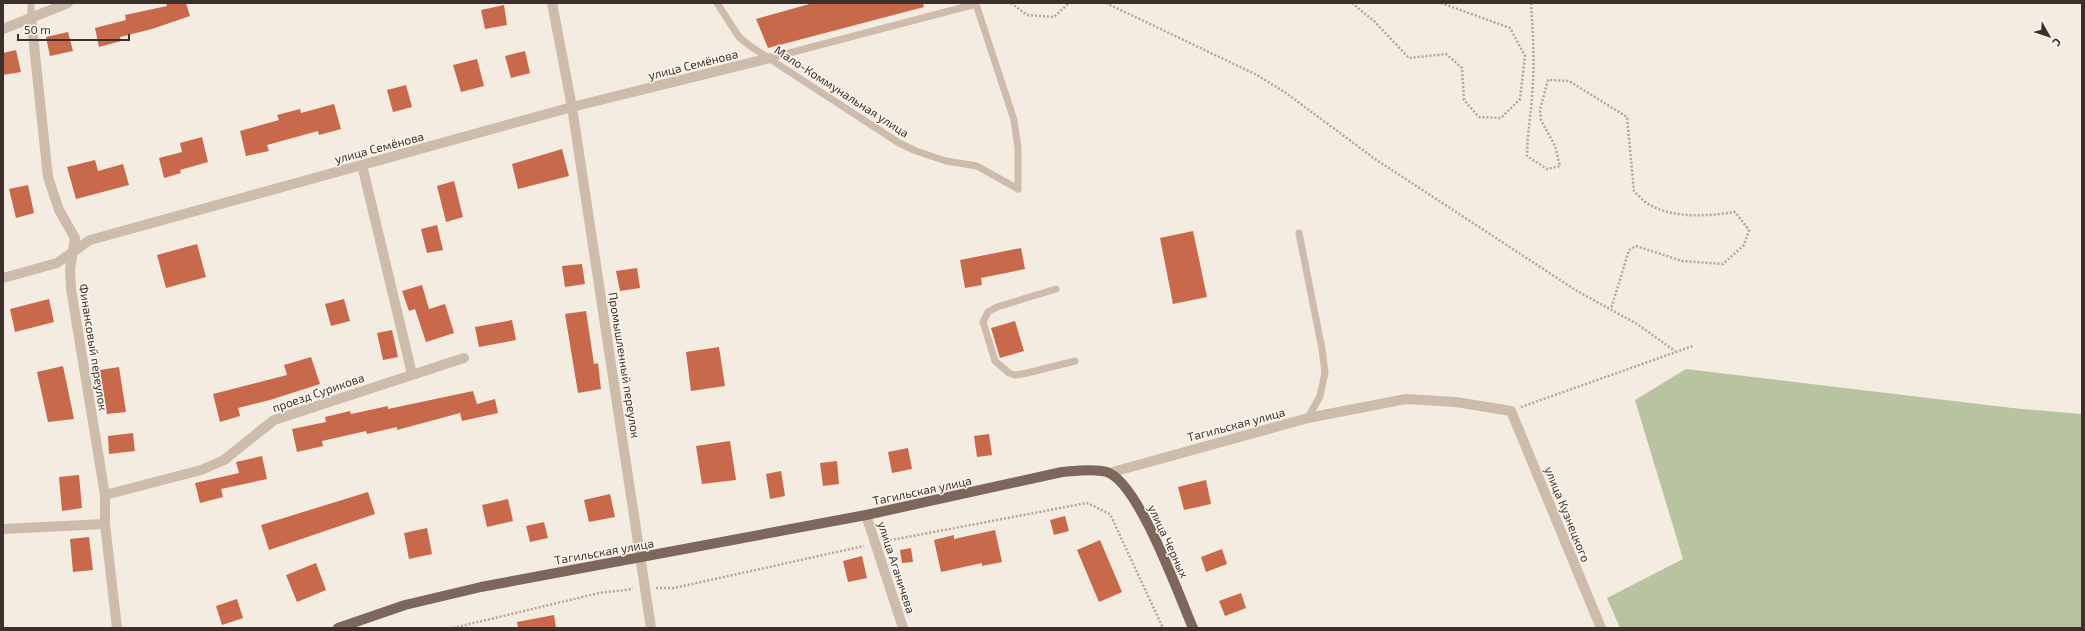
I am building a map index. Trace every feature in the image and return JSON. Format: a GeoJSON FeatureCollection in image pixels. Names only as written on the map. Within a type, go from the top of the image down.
{"type":"FeatureCollection","features":[{"type":"Feature","properties":{"kind":"main road","name":"Тагильская улица"},"geometry":{"type":"LineString","coordinates":[[338,628],[405,605],[481,587],[866,515],[1062,472],[1109,472]]}},
{"type":"Feature","properties":{"kind":"main road","name":"улица Черных"},"geometry":{"type":"LineString","coordinates":[[1109,472],[1125,486],[1137,503],[1154,538],[1193,628]]}},
{"type":"Feature","properties":{"kind":"street"},"geometry":{"type":"LineString","coordinates":[[3,29],[68,3]]}},
{"type":"Feature","properties":{"kind":"street","name":"Промышленный переулок"},"geometry":{"type":"LineString","coordinates":[[552,3],[572,107],[651,628]]}},
{"type":"Feature","properties":{"kind":"street","name":"Финансовый переулок"},"geometry":{"type":"LineString","coordinates":[[31,17],[46,170],[59,210],[75,238],[70,269],[71,289],[104,495],[105,524],[117,628]]}},
{"type":"Feature","properties":{"kind":"street","name":"улица Семёнова"},"geometry":{"type":"LineString","coordinates":[[3,278],[57,263],[73,254],[90,240],[572,107],[770,58]]}},
{"type":"Feature","properties":{"kind":"street"},"geometry":{"type":"LineString","coordinates":[[362,165],[412,374]]}},
{"type":"Feature","properties":{"kind":"street","name":"проезд Сурикова"},"geometry":{"type":"LineString","coordinates":[[104,495],[201,470],[224,460],[274,420],[464,358]]}},
{"type":"Feature","properties":{"kind":"street","name":"Тагильская улица"},"geometry":{"type":"LineString","coordinates":[[1109,472],[1308,418],[1406,399],[1456,402],[1511,411]]}},
{"type":"Feature","properties":{"kind":"street","name":"улица Кузнецкого"},"geometry":{"type":"LineString","coordinates":[[1511,411],[1601,628]]}},
{"type":"Feature","properties":{"kind":"street","name":"улица Аганичева"},"geometry":{"type":"LineString","coordinates":[[866,515],[903,628]]}},
{"type":"Feature","properties":{"kind":"street"},"geometry":{"type":"LineString","coordinates":[[3,529],[105,524]]}},
{"type":"Feature","properties":{"kind":"lane","name":"Финансовый переулок"},"geometry":{"type":"LineString","coordinates":[[31,3],[31,17]]}},
{"type":"Feature","properties":{"kind":"lane","name":"Мало-Коммунальная улица"},"geometry":{"type":"LineString","coordinates":[[717,3],[739,37],[770,58],[900,143],[916,151],[946,161],[977,166],[1018,189],[1018,148],[1014,120],[976,4],[770,58]]}},
{"type":"Feature","properties":{"kind":"lane"},"geometry":{"type":"LineString","coordinates":[[1299,233],[1322,349],[1325,373],[1320,396],[1308,418]]}},
{"type":"Feature","properties":{"kind":"lane"},"geometry":{"type":"LineString","coordinates":[[1056,289],[998,307],[988,312],[983,322],[995,361],[1008,373],[1015,375],[1027,373],[1076,361]]}},
{"type":"Feature","properties":{"kind":"path"},"geometry":{"type":"LineString","coordinates":[[1011,3],[1027,15],[1054,17],[1067,4]]}},
{"type":"Feature","properties":{"kind":"path"},"geometry":{"type":"LineString","coordinates":[[1106,3],[1257,76],[1280,90],[1375,159],[1577,291],[1611,309],[1675,351]]}},
{"type":"Feature","properties":{"kind":"path"},"geometry":{"type":"LineString","coordinates":[[1352,3],[1375,22],[1409,58],[1446,54],[1462,68],[1464,100],[1479,117],[1501,118],[1520,99],[1525,56],[1510,28],[1440,3]]}},
{"type":"Feature","properties":{"kind":"path"},"geometry":{"type":"LineString","coordinates":[[1531,3],[1534,56],[1527,156],[1547,169],[1560,166],[1555,146],[1542,120],[1540,110],[1548,80],[1569,81],[1627,117],[1634,191],[1650,205],[1668,213],[1708,216],[1735,212],[1749,230],[1744,246],[1723,264],[1682,261],[1636,246],[1629,250],[1611,309]]}},
{"type":"Feature","properties":{"kind":"path"},"geometry":{"type":"LineString","coordinates":[[1511,411],[1675,351],[1693,346]]}},
{"type":"Feature","properties":{"kind":"path"},"geometry":{"type":"LineString","coordinates":[[454,628],[600,593],[645,588],[674,588],[875,544],[1087,503],[1110,514],[1163,628]]}},
{"type":"Feature","properties":{"kind":"green space"},"geometry":{"type":"Polygon","coordinates":[[[1686,369],[2012,408],[2082,414],[2082,628],[1620,628],[1607,598],[1683,559],[1635,400],[1686,369]]]}},
{"type":"Feature","properties":{"kind":"building"},"geometry":{"type":"Polygon","coordinates":[[[166,3],[186,3],[190,16],[152,29],[120,37],[121,41],[99,47],[95,28],[126,20],[125,15],[167,6],[166,3]]]}},
{"type":"Feature","properties":{"kind":"building"},"geometry":{"type":"Polygon","coordinates":[[[813,3],[923,3],[924,7],[768,48],[756,19],[813,3]]]}},
{"type":"Feature","properties":{"kind":"building"},"geometry":{"type":"Polygon","coordinates":[[[504,5],[507,25],[485,29],[481,10],[504,5]]]}},
{"type":"Feature","properties":{"kind":"building"},"geometry":{"type":"Polygon","coordinates":[[[68,32],[73,51],[50,56],[46,37],[68,32]]]}},
{"type":"Feature","properties":{"kind":"building"},"geometry":{"type":"Polygon","coordinates":[[[16,50],[21,72],[3,75],[3,53],[16,50]]]}},
{"type":"Feature","properties":{"kind":"building"},"geometry":{"type":"Polygon","coordinates":[[[525,51],[530,73],[511,78],[505,56],[525,51]]]}},
{"type":"Feature","properties":{"kind":"building"},"geometry":{"type":"Polygon","coordinates":[[[477,59],[484,86],[461,92],[453,65],[477,59]]]}},
{"type":"Feature","properties":{"kind":"building"},"geometry":{"type":"Polygon","coordinates":[[[406,85],[412,107],[393,112],[387,90],[406,85]]]}},
{"type":"Feature","properties":{"kind":"building"},"geometry":{"type":"Polygon","coordinates":[[[334,104],[341,129],[319,135],[318,131],[267,145],[269,151],[246,156],[240,131],[279,120],[277,115],[300,109],[301,113],[334,104]]]}},
{"type":"Feature","properties":{"kind":"building"},"geometry":{"type":"Polygon","coordinates":[[[202,137],[208,162],[180,170],[181,173],[164,178],[159,158],[182,152],[180,143],[202,137]]]}},
{"type":"Feature","properties":{"kind":"building"},"geometry":{"type":"Polygon","coordinates":[[[562,149],[569,176],[518,189],[512,164],[562,149]]]}},
{"type":"Feature","properties":{"kind":"building"},"geometry":{"type":"Polygon","coordinates":[[[95,160],[98,171],[123,164],[129,185],[76,199],[67,167],[95,160]]]}},
{"type":"Feature","properties":{"kind":"building"},"geometry":{"type":"Polygon","coordinates":[[[454,181],[463,217],[446,222],[437,186],[454,181]]]}},
{"type":"Feature","properties":{"kind":"building"},"geometry":{"type":"Polygon","coordinates":[[[28,185],[34,213],[16,218],[9,189],[28,185]]]}},
{"type":"Feature","properties":{"kind":"building"},"geometry":{"type":"Polygon","coordinates":[[[437,225],[443,250],[427,253],[421,229],[437,225]]]}},
{"type":"Feature","properties":{"kind":"building"},"geometry":{"type":"Polygon","coordinates":[[[1193,231],[1207,297],[1173,304],[1160,238],[1193,231]]]}},
{"type":"Feature","properties":{"kind":"building"},"geometry":{"type":"Polygon","coordinates":[[[197,244],[206,277],[166,288],[157,255],[197,244]]]}},
{"type":"Feature","properties":{"kind":"building"},"geometry":{"type":"Polygon","coordinates":[[[1021,248],[1025,269],[981,278],[982,285],[965,288],[960,260],[1021,248]]]}},
{"type":"Feature","properties":{"kind":"building"},"geometry":{"type":"Polygon","coordinates":[[[582,264],[585,284],[565,287],[562,266],[582,264]]]}},
{"type":"Feature","properties":{"kind":"building"},"geometry":{"type":"Polygon","coordinates":[[[637,268],[640,288],[620,291],[616,271],[637,268]]]}},
{"type":"Feature","properties":{"kind":"building"},"geometry":{"type":"Polygon","coordinates":[[[422,285],[429,309],[445,304],[454,333],[426,342],[415,309],[409,311],[402,291],[422,285]]]}},
{"type":"Feature","properties":{"kind":"building"},"geometry":{"type":"Polygon","coordinates":[[[49,299],[54,322],[15,332],[10,309],[49,299]]]}},
{"type":"Feature","properties":{"kind":"building"},"geometry":{"type":"Polygon","coordinates":[[[344,299],[350,321],[331,326],[325,304],[344,299]]]}},
{"type":"Feature","properties":{"kind":"building"},"geometry":{"type":"Polygon","coordinates":[[[586,311],[594,364],[598,363],[601,389],[578,393],[565,314],[586,311]]]}},
{"type":"Feature","properties":{"kind":"building"},"geometry":{"type":"Polygon","coordinates":[[[512,320],[516,340],[479,347],[475,327],[512,320]]]}},
{"type":"Feature","properties":{"kind":"building"},"geometry":{"type":"Polygon","coordinates":[[[1015,321],[1024,351],[1000,358],[991,328],[1015,321]]]}},
{"type":"Feature","properties":{"kind":"building"},"geometry":{"type":"Polygon","coordinates":[[[392,330],[398,357],[383,360],[377,333],[392,330]]]}},
{"type":"Feature","properties":{"kind":"building"},"geometry":{"type":"Polygon","coordinates":[[[719,347],[725,386],[691,391],[686,352],[719,347]]]}},
{"type":"Feature","properties":{"kind":"building"},"geometry":{"type":"Polygon","coordinates":[[[311,357],[320,384],[270,400],[238,408],[240,416],[220,422],[213,394],[287,375],[284,365],[311,357]]]}},
{"type":"Feature","properties":{"kind":"building"},"geometry":{"type":"Polygon","coordinates":[[[63,366],[74,419],[48,422],[37,372],[63,366]]]}},
{"type":"Feature","properties":{"kind":"building"},"geometry":{"type":"Polygon","coordinates":[[[119,367],[126,412],[107,414],[100,370],[119,367]]]}},
{"type":"Feature","properties":{"kind":"building"},"geometry":{"type":"Polygon","coordinates":[[[473,391],[477,404],[495,399],[498,413],[462,421],[460,413],[397,430],[397,427],[367,434],[366,431],[322,441],[323,446],[297,452],[292,429],[326,422],[325,417],[350,411],[351,414],[388,406],[388,409],[473,391]]]}},
{"type":"Feature","properties":{"kind":"building"},"geometry":{"type":"Polygon","coordinates":[[[133,433],[135,451],[109,454],[108,436],[133,433]]]}},
{"type":"Feature","properties":{"kind":"building"},"geometry":{"type":"Polygon","coordinates":[[[989,434],[992,455],[977,457],[974,436],[989,434]]]}},
{"type":"Feature","properties":{"kind":"building"},"geometry":{"type":"Polygon","coordinates":[[[730,441],[736,480],[702,484],[696,446],[730,441]]]}},
{"type":"Feature","properties":{"kind":"building"},"geometry":{"type":"Polygon","coordinates":[[[908,448],[912,469],[892,473],[888,452],[908,448]]]}},
{"type":"Feature","properties":{"kind":"building"},"geometry":{"type":"Polygon","coordinates":[[[262,456],[267,479],[221,489],[223,497],[200,503],[195,483],[239,473],[236,462],[262,456]]]}},
{"type":"Feature","properties":{"kind":"building"},"geometry":{"type":"Polygon","coordinates":[[[837,461],[839,484],[823,486],[820,463],[837,461]]]}},
{"type":"Feature","properties":{"kind":"building"},"geometry":{"type":"Polygon","coordinates":[[[781,471],[785,496],[770,499],[766,474],[781,471]]]}},
{"type":"Feature","properties":{"kind":"building"},"geometry":{"type":"Polygon","coordinates":[[[79,475],[82,508],[62,511],[59,477],[79,475]]]}},
{"type":"Feature","properties":{"kind":"building"},"geometry":{"type":"Polygon","coordinates":[[[1206,480],[1211,504],[1184,510],[1178,487],[1206,480]]]}},
{"type":"Feature","properties":{"kind":"building"},"geometry":{"type":"Polygon","coordinates":[[[368,492],[375,514],[269,550],[261,525],[368,492]]]}},
{"type":"Feature","properties":{"kind":"building"},"geometry":{"type":"Polygon","coordinates":[[[610,494],[615,517],[589,522],[584,500],[610,494]]]}},
{"type":"Feature","properties":{"kind":"building"},"geometry":{"type":"Polygon","coordinates":[[[508,499],[513,521],[487,527],[482,505],[508,499]]]}},
{"type":"Feature","properties":{"kind":"building"},"geometry":{"type":"Polygon","coordinates":[[[1065,516],[1069,531],[1054,535],[1050,520],[1065,516]]]}},
{"type":"Feature","properties":{"kind":"building"},"geometry":{"type":"Polygon","coordinates":[[[544,522],[548,538],[530,542],[526,526],[544,522]]]}},
{"type":"Feature","properties":{"kind":"building"},"geometry":{"type":"Polygon","coordinates":[[[427,528],[432,554],[409,559],[404,533],[427,528]]]}},
{"type":"Feature","properties":{"kind":"building"},"geometry":{"type":"Polygon","coordinates":[[[995,530],[1002,562],[982,566],[982,563],[941,572],[934,540],[954,535],[954,539],[995,530]]]}},
{"type":"Feature","properties":{"kind":"building"},"geometry":{"type":"Polygon","coordinates":[[[89,537],[93,570],[73,572],[70,539],[89,537]]]}},
{"type":"Feature","properties":{"kind":"building"},"geometry":{"type":"Polygon","coordinates":[[[1100,540],[1122,592],[1099,602],[1077,550],[1100,540]]]}},
{"type":"Feature","properties":{"kind":"building"},"geometry":{"type":"Polygon","coordinates":[[[911,548],[913,562],[902,563],[900,550],[911,548]]]}},
{"type":"Feature","properties":{"kind":"building"},"geometry":{"type":"Polygon","coordinates":[[[1222,549],[1227,564],[1206,572],[1201,557],[1222,549]]]}},
{"type":"Feature","properties":{"kind":"building"},"geometry":{"type":"Polygon","coordinates":[[[862,556],[867,578],[848,582],[843,561],[862,556]]]}},
{"type":"Feature","properties":{"kind":"building"},"geometry":{"type":"Polygon","coordinates":[[[316,563],[326,590],[297,602],[286,575],[316,563]]]}},
{"type":"Feature","properties":{"kind":"building"},"geometry":{"type":"Polygon","coordinates":[[[1241,593],[1246,608],[1225,616],[1219,601],[1241,593]]]}},
{"type":"Feature","properties":{"kind":"building"},"geometry":{"type":"Polygon","coordinates":[[[237,599],[243,618],[222,625],[216,606],[237,599]]]}},
{"type":"Feature","properties":{"kind":"building"},"geometry":{"type":"Polygon","coordinates":[[[554,615],[556,628],[518,628],[517,622],[554,615]]]}}]}
